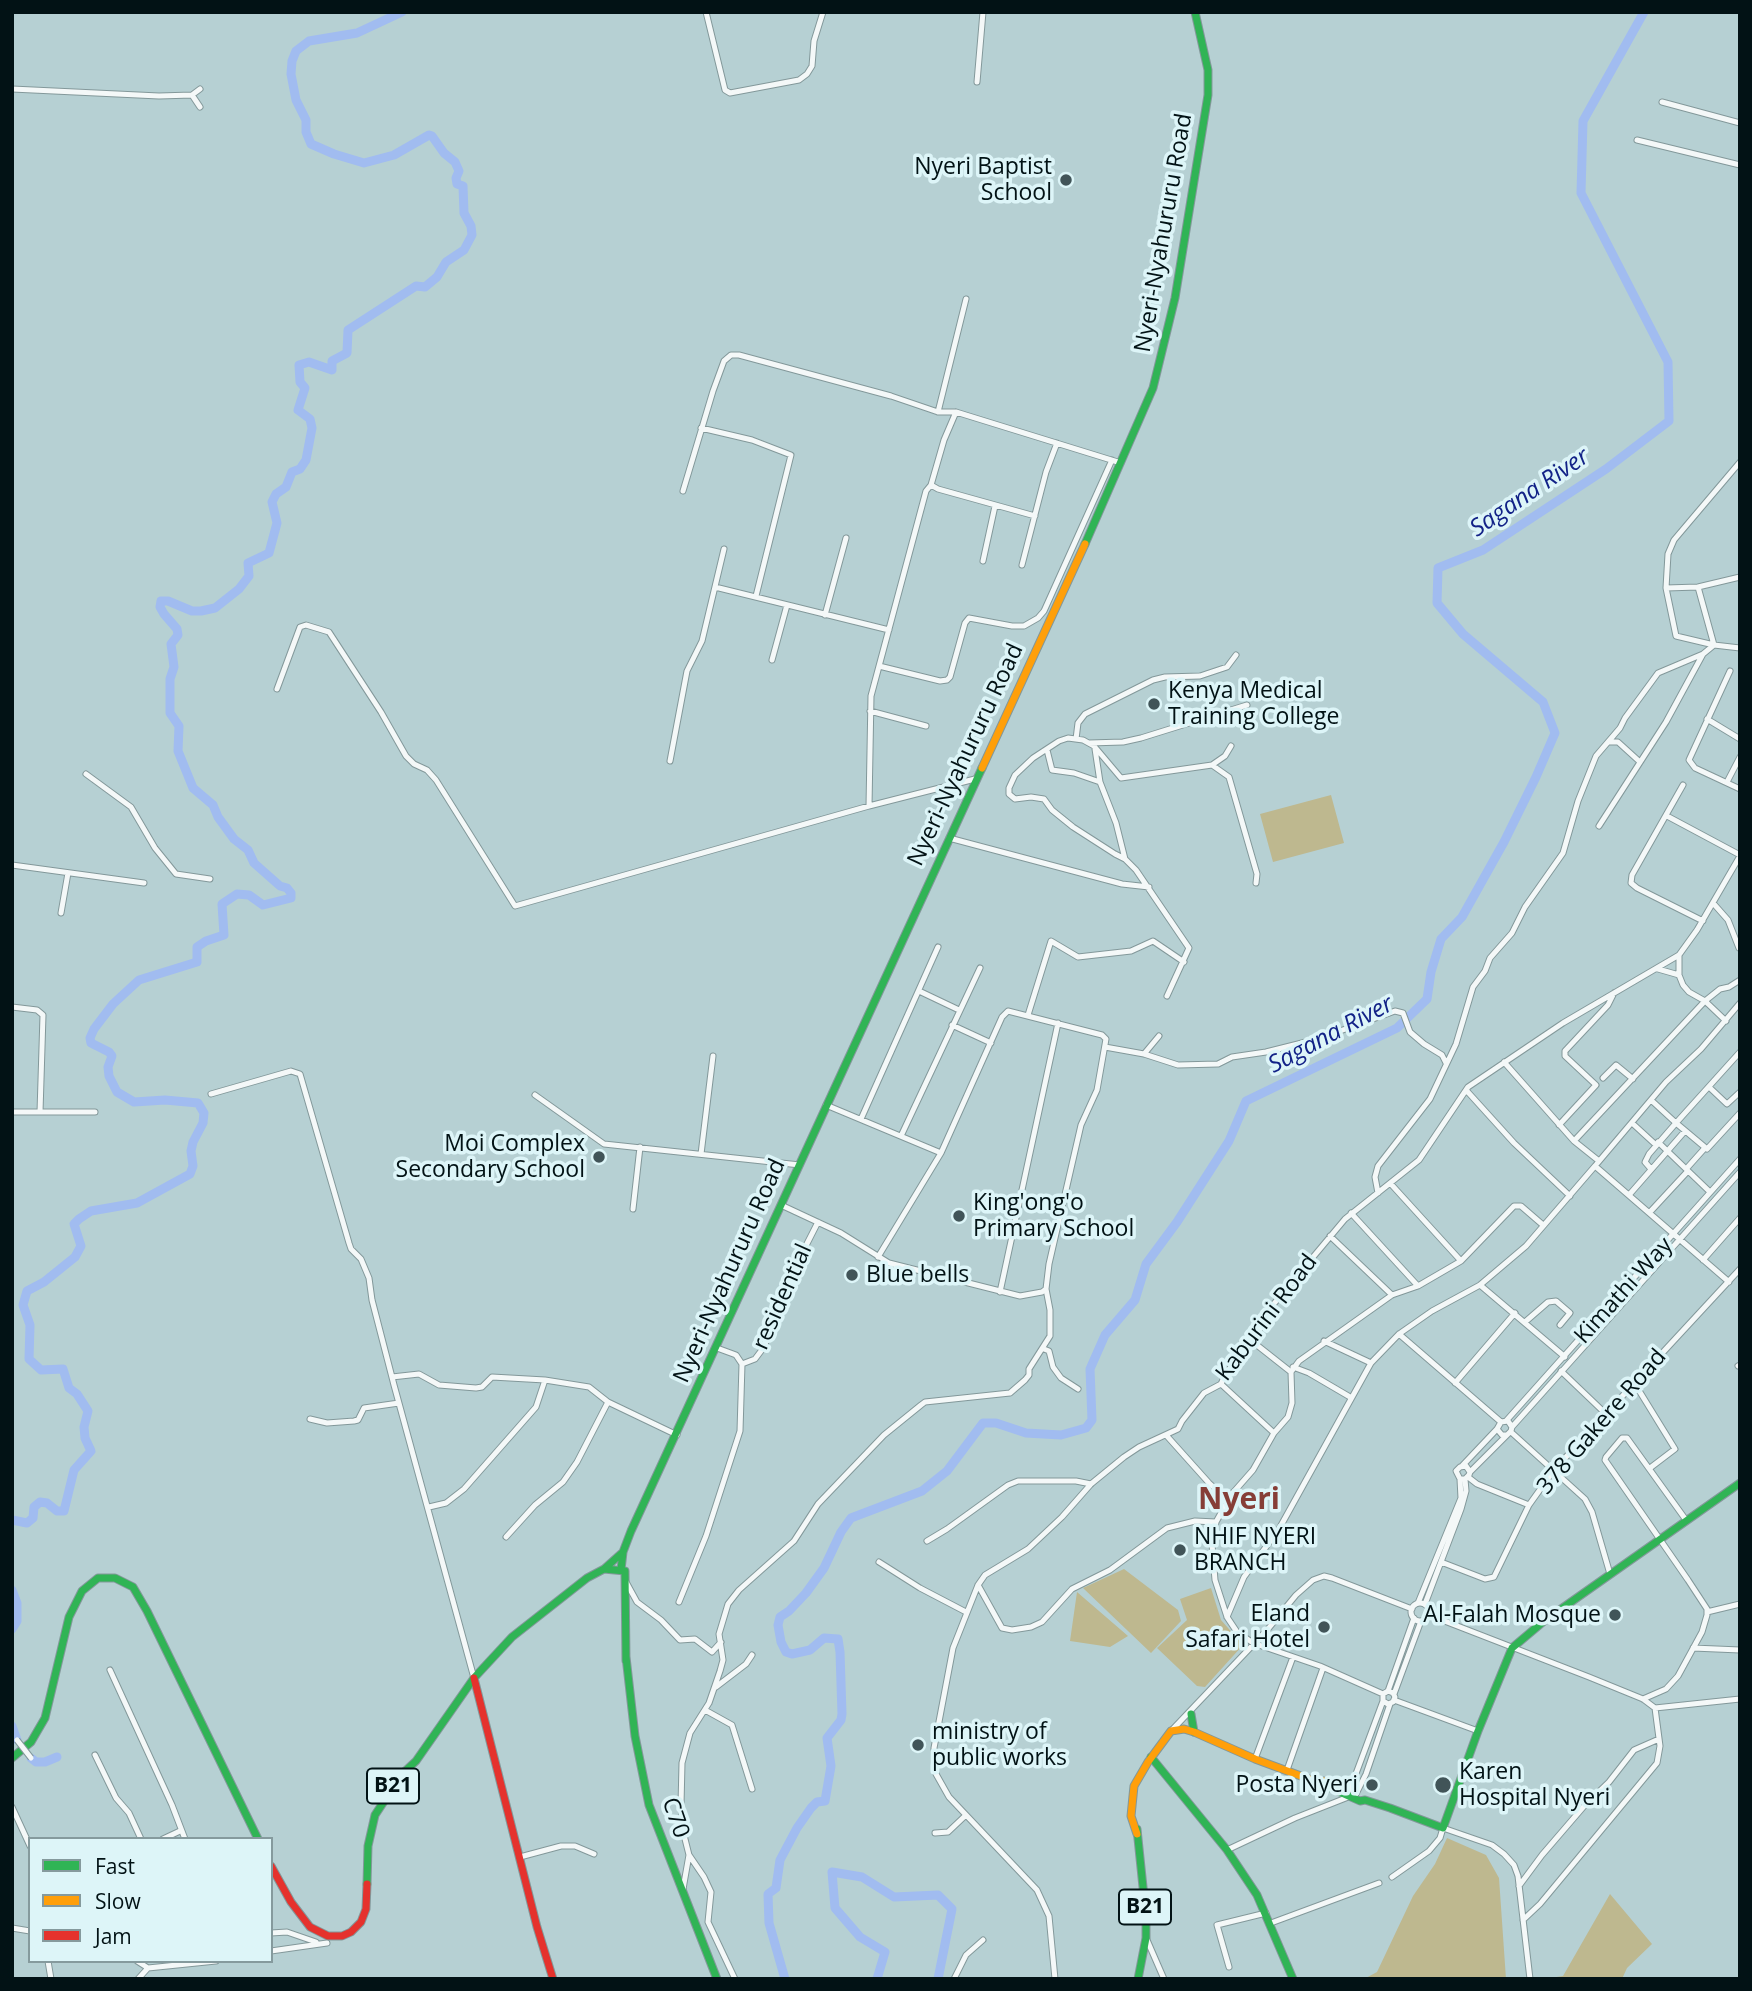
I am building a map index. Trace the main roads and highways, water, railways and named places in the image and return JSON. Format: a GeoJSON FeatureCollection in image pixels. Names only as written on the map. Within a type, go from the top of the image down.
{"type":"FeatureCollection","features":[{"type":"Feature","properties":{"kind":"main road","name":"Nyeri-Nyahururu Road"},"geometry":{"type":"LineString","coordinates":[[622,1576],[622,1552],[1121,463],[1158,372],[1186,241],[1208,94],[1208,70],[1195,12]]}},
{"type":"Feature","properties":{"kind":"main road"},"geometry":{"type":"LineString","coordinates":[[1191,1714],[1195,1732],[1213,1741],[1322,1786],[1443,1828],[1512,1648],[1544,1621],[1740,1483]]}},
{"type":"Feature","properties":{"kind":"main road","name":"Nyeri-Nyahururu Road"},"geometry":{"type":"LineString","coordinates":[[622,1576],[628,1550],[653,1486]]}},
{"type":"Feature","properties":{"kind":"main road","name":"B21"},"geometry":{"type":"LineString","coordinates":[[273,1870],[291,1902],[314,1930],[342,1936],[357,1927],[366,1909],[368,1846],[375,1815],[386,1796],[402,1774],[416,1761],[474,1678],[512,1637],[587,1577],[606,1571],[622,1552]]}},
{"type":"Feature","properties":{"kind":"main road"},"geometry":{"type":"LineString","coordinates":[[606,1571],[615,1577],[622,1576]]}},
{"type":"Feature","properties":{"kind":"main road"},"geometry":{"type":"LineString","coordinates":[[606,1571],[622,1576]]}},
{"type":"Feature","properties":{"kind":"main road","name":"C70"},"geometry":{"type":"LineString","coordinates":[[622,1576],[620,1623],[635,1736],[649,1805],[717,1979]]}},
{"type":"Feature","properties":{"kind":"main road"},"geometry":{"type":"LineString","coordinates":[[12,1758],[31,1742],[45,1718],[69,1617],[82,1591],[98,1578],[115,1578],[133,1587],[147,1611],[257,1837]]}},
{"type":"Feature","properties":{"kind":"main road"},"geometry":{"type":"LineString","coordinates":[[474,1678],[537,1927],[553,1979]]}},
{"type":"Feature","properties":{"kind":"main road","name":"B21"},"geometry":{"type":"LineString","coordinates":[[1138,1979],[1146,1938],[1146,1916],[1137,1834],[1137,1794],[1151,1761],[1174,1730],[1195,1732]]}},
{"type":"Feature","properties":{"kind":"main road","name":"B21"},"geometry":{"type":"LineString","coordinates":[[1151,1761],[1167,1743],[1185,1735],[1213,1741]]}},
{"type":"Feature","properties":{"kind":"main road"},"geometry":{"type":"LineString","coordinates":[[1151,1761],[1195,1808],[1227,1850],[1266,1913],[1293,1979]]}},
{"type":"Feature","properties":{"kind":"waterway"},"geometry":{"type":"LineString","coordinates":[[12,1520],[27,1523],[33,1518],[34,1507],[40,1502],[47,1503],[57,1511],[64,1511],[74,1470],[91,1451],[85,1438],[84,1427],[88,1411],[77,1394],[69,1388],[63,1369],[41,1370],[29,1359],[30,1325],[23,1305],[27,1291],[44,1282],[75,1257],[81,1246],[74,1224],[79,1219],[91,1211],[137,1203],[190,1174],[193,1166],[193,1142],[203,1123],[204,1113],[198,1103],[165,1100],[134,1102],[117,1092],[109,1076],[108,1067],[112,1056],[91,1043],[94,1029],[113,1004],[139,980],[197,962],[197,947],[224,935],[222,904],[237,894],[249,895],[263,905],[291,898],[287,888],[280,886],[254,863],[248,850],[234,839],[218,817],[213,805],[193,788],[178,751],[179,726],[170,713],[170,679],[174,667],[171,644],[178,635],[177,629],[164,614],[160,607],[161,601],[168,601],[192,611],[201,611],[215,608],[239,589],[249,576],[248,563],[269,553],[277,523],[272,502],[276,494],[286,487],[292,472],[300,469],[306,460],[312,428],[310,419],[298,410],[305,388],[300,382],[299,365],[309,362],[332,370],[332,361],[347,353],[348,330],[416,286],[425,287],[437,277],[446,262],[464,250],[472,235],[471,226],[464,213],[463,186],[457,184],[459,171],[455,162],[444,153],[432,136],[429,135],[394,155],[364,163],[311,144],[306,132],[306,120],[296,100],[291,74],[296,51],[309,41],[357,33],[402,12]]}},
{"type":"Feature","properties":{"kind":"waterway","name":"Sagana River"},"geometry":{"type":"LineString","coordinates":[[785,1979],[769,1923],[768,1894],[776,1888],[780,1860],[797,1828],[817,1802],[825,1801],[831,1766],[827,1738],[841,1720],[842,1714],[838,1639],[824,1638],[810,1650],[792,1654],[786,1652],[778,1625],[780,1617],[806,1593],[824,1568],[841,1532],[851,1518],[922,1491],[947,1471],[983,1423],[996,1423],[1026,1433],[1061,1435],[1086,1428],[1092,1420],[1090,1369],[1105,1335],[1135,1300],[1146,1264],[1177,1222],[1229,1141],[1246,1101],[1397,1028],[1427,999],[1431,972],[1441,939],[1462,917],[1536,777],[1555,733],[1543,702],[1463,634],[1437,603],[1438,568],[1483,550],[1606,469],[1669,421],[1668,362],[1581,193],[1583,121],[1644,12]]}},
{"type":"Feature","properties":{"kind":"waterway"},"geometry":{"type":"LineString","coordinates":[[12,1590],[17,1603],[17,1621],[12,1629]]}},
{"type":"Feature","properties":{"kind":"waterway"},"geometry":{"type":"LineString","coordinates":[[12,1726],[17,1740]]}},
{"type":"Feature","properties":{"kind":"waterway"},"geometry":{"type":"LineString","coordinates":[[31,1758],[36,1762],[45,1762],[57,1757]]}},
{"type":"Feature","properties":{"kind":"waterway","name":"Sagana River"},"geometry":{"type":"LineString","coordinates":[[877,1979],[885,1952],[860,1937],[835,1908],[832,1872],[862,1877],[894,1897],[938,1895],[952,1909],[938,1979]]}},
{"type":"Feature","properties":{"kind":"place","name":"Nyeri Baptist School"},"geometry":{"type":"Point","coordinates":[1066,180]}},
{"type":"Feature","properties":{"kind":"place","name":"Kenya Medical Training College"},"geometry":{"type":"Point","coordinates":[1154,704]}},
{"type":"Feature","properties":{"kind":"place","name":"Moi Complex Secondary School"},"geometry":{"type":"Point","coordinates":[599,1157]}},
{"type":"Feature","properties":{"kind":"place","name":"King'ong'o Primary School"},"geometry":{"type":"Point","coordinates":[959,1216]}},
{"type":"Feature","properties":{"kind":"place","name":"Blue bells"},"geometry":{"type":"Point","coordinates":[852,1275]}},
{"type":"Feature","properties":{"kind":"place","name":"NHIF NYERI BRANCH"},"geometry":{"type":"Point","coordinates":[1180,1550]}},
{"type":"Feature","properties":{"kind":"place","name":"Al-Falah Mosque"},"geometry":{"type":"Point","coordinates":[1615,1615]}},
{"type":"Feature","properties":{"kind":"place","name":"Eland Safari Hotel"},"geometry":{"type":"Point","coordinates":[1324,1627]}},
{"type":"Feature","properties":{"kind":"place","name":"ministry of public works"},"geometry":{"type":"Point","coordinates":[918,1745]}},
{"type":"Feature","properties":{"kind":"place","name":"Posta Nyeri"},"geometry":{"type":"Point","coordinates":[1372,1785]}},
{"type":"Feature","properties":{"kind":"place","name":"Karen Hospital Nyeri"},"geometry":{"type":"Point","coordinates":[1443,1785]}},
{"type":"Feature","properties":{"kind":"district","name":"Nyeri"},"geometry":{"type":"Point","coordinates":[1239,1500]}}]}
